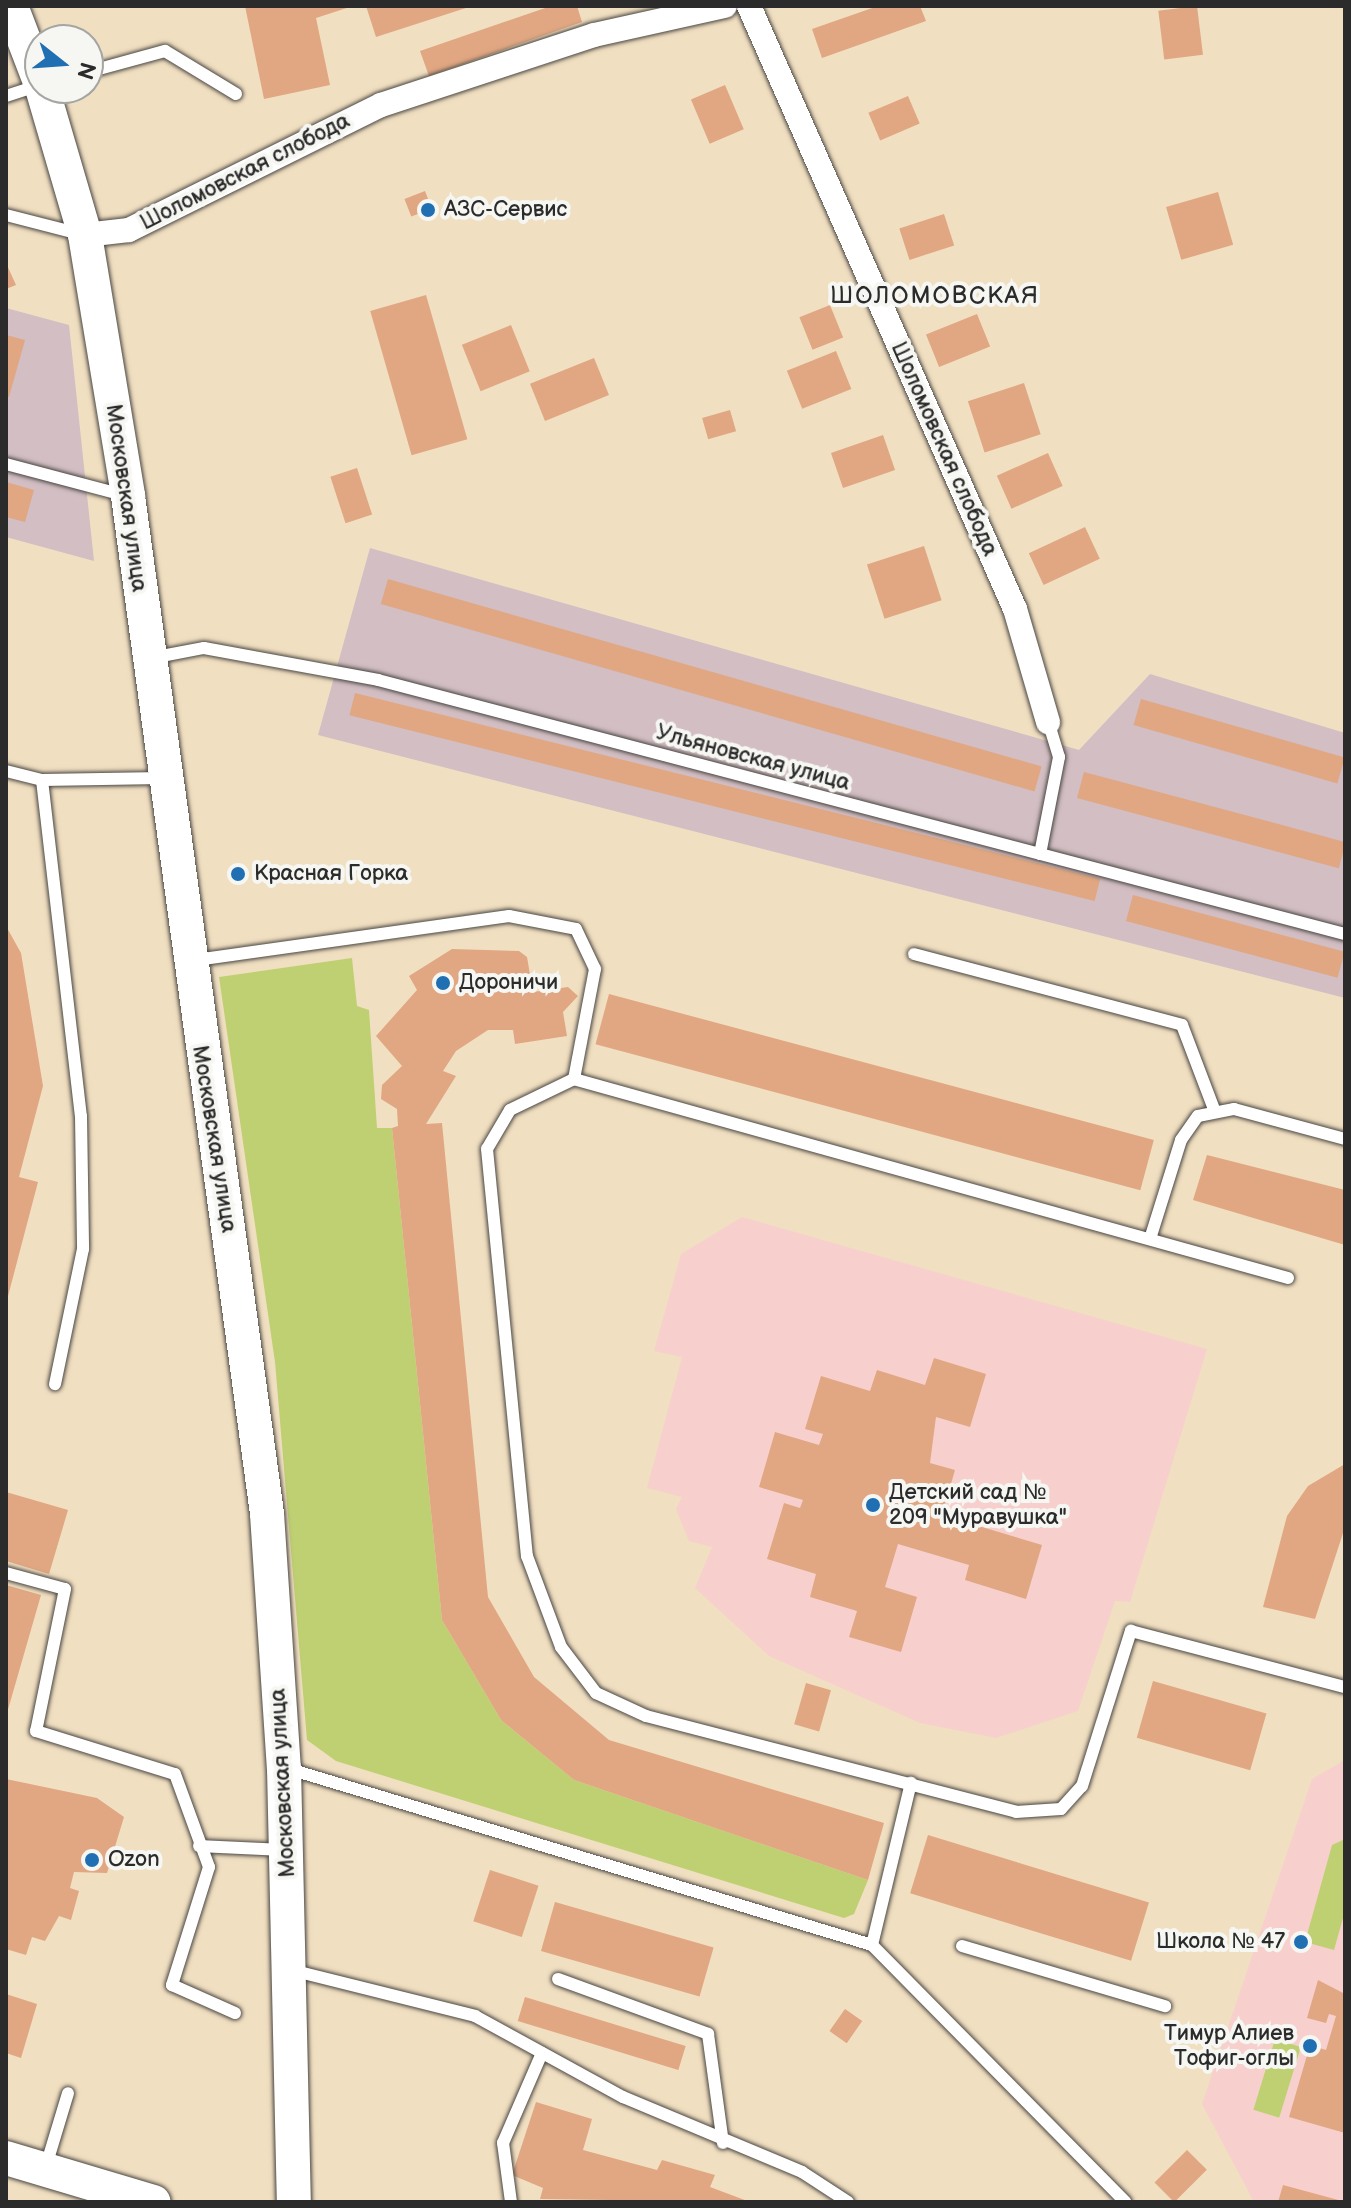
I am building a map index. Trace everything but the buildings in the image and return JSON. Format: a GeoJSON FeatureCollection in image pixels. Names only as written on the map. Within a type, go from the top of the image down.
{"type":"FeatureCollection","features":[{"type":"Feature","properties":{"kind":"main road","name":"Московская улица"},"geometry":{"type":"LineString","coordinates":[[11,6],[24,40]]}},
{"type":"Feature","properties":{"kind":"main road","name":"Московская улица"},"geometry":{"type":"LineString","coordinates":[[47,104],[85,235],[128,496],[162,778],[267,1514],[284,1768],[294,2202]]}},
{"type":"Feature","properties":{"kind":"main road"},"geometry":{"type":"LineString","coordinates":[[6,2158],[154,2202]]}},
{"type":"Feature","properties":{"kind":"street","name":"Шоломовская слобода"},"geometry":{"type":"LineString","coordinates":[[85,235],[129,230],[381,105],[594,35],[725,6]]}},
{"type":"Feature","properties":{"kind":"street","name":"Шоломовская слобода"},"geometry":{"type":"LineString","coordinates":[[749,6],[1015,609],[1048,722]]}},
{"type":"Feature","properties":{"kind":"lane"},"geometry":{"type":"LineString","coordinates":[[104,68],[165,51],[236,94]]}},
{"type":"Feature","properties":{"kind":"lane"},"geometry":{"type":"LineString","coordinates":[[6,215],[85,235]]}},
{"type":"Feature","properties":{"kind":"lane"},"geometry":{"type":"LineString","coordinates":[[6,464],[128,496]]}},
{"type":"Feature","properties":{"kind":"lane","name":"Ульяновская улица"},"geometry":{"type":"LineString","coordinates":[[148,659],[204,648],[378,680],[1345,934]]}},
{"type":"Feature","properties":{"kind":"lane"},"geometry":{"type":"LineString","coordinates":[[1040,854],[1059,757],[1048,722]]}},
{"type":"Feature","properties":{"kind":"lane"},"geometry":{"type":"LineString","coordinates":[[6,771],[42,780],[162,778]]}},
{"type":"Feature","properties":{"kind":"lane"},"geometry":{"type":"LineString","coordinates":[[42,780],[81,1116],[83,1249],[55,1384]]}},
{"type":"Feature","properties":{"kind":"lane"},"geometry":{"type":"LineString","coordinates":[[188,962],[509,916],[576,929],[595,969],[574,1079]]}},
{"type":"Feature","properties":{"kind":"lane"},"geometry":{"type":"LineString","coordinates":[[914,954],[1182,1025],[1215,1112]]}},
{"type":"Feature","properties":{"kind":"lane"},"geometry":{"type":"LineString","coordinates":[[1288,1278],[574,1079],[510,1110],[487,1149],[527,1556],[561,1647],[596,1693],[646,1716],[1016,1812],[1061,1809],[1082,1786],[1100,1746],[1131,1631],[1345,1687]]}},
{"type":"Feature","properties":{"kind":"lane"},"geometry":{"type":"LineString","coordinates":[[1150,1239],[1181,1140],[1198,1116],[1234,1109],[1345,1139]]}},
{"type":"Feature","properties":{"kind":"lane"},"geometry":{"type":"LineString","coordinates":[[6,1573],[65,1589],[36,1731],[175,1774],[209,1867],[172,1985],[235,2013]]}},
{"type":"Feature","properties":{"kind":"lane"},"geometry":{"type":"LineString","coordinates":[[284,1768],[872,1945],[1125,2202]]}},
{"type":"Feature","properties":{"kind":"lane"},"geometry":{"type":"LineString","coordinates":[[872,1945],[911,1783]]}},
{"type":"Feature","properties":{"kind":"lane"},"geometry":{"type":"LineString","coordinates":[[199,1846],[287,1851]]}},
{"type":"Feature","properties":{"kind":"lane"},"geometry":{"type":"LineString","coordinates":[[962,1946],[1165,2006]]}},
{"type":"Feature","properties":{"kind":"lane"},"geometry":{"type":"LineString","coordinates":[[291,1970],[475,2016],[723,2143],[802,2172],[848,2202]]}},
{"type":"Feature","properties":{"kind":"lane"},"geometry":{"type":"LineString","coordinates":[[558,1979],[708,2034],[723,2143]]}},
{"type":"Feature","properties":{"kind":"lane"},"geometry":{"type":"LineString","coordinates":[[511,2202],[503,2143],[542,2053]]}},
{"type":"Feature","properties":{"kind":"lane"},"geometry":{"type":"LineString","coordinates":[[46,2170],[68,2093]]}},
{"type":"Feature","properties":{"kind":"shaded area"},"geometry":{"type":"Polygon","coordinates":[[[6,308],[69,325],[94,561],[6,537],[6,308]]]}},
{"type":"Feature","properties":{"kind":"shaded area"},"geometry":{"type":"Polygon","coordinates":[[[370,548],[1079,750],[1150,674],[1345,733],[1345,998],[318,735],[370,548]]]}},
{"type":"Feature","properties":{"kind":"shaded area"},"geometry":{"type":"Polygon","coordinates":[[[742,1217],[1207,1349],[1130,1602],[1115,1601],[1078,1711],[996,1738],[920,1723],[769,1656],[695,1588],[712,1547],[689,1541],[676,1509],[682,1497],[647,1488],[682,1357],[654,1351],[681,1254],[742,1217]]]}},
{"type":"Feature","properties":{"kind":"shaded area","name":"Школа № 47"},"geometry":{"type":"Polygon","coordinates":[[[1345,1760],[1345,2202],[1254,2202],[1202,2104],[1312,1779],[1345,1760]]]}},
{"type":"Feature","properties":{"kind":"green space"},"geometry":{"type":"Polygon","coordinates":[[[352,958],[357,1006],[369,1010],[377,1128],[392,1128],[442,1620],[501,1720],[574,1780],[868,1880],[854,1914],[844,1918],[336,1761],[307,1740],[275,1362],[219,977],[352,958]]]}},
{"type":"Feature","properties":{"kind":"green space"},"geometry":{"type":"Polygon","coordinates":[[[1345,1839],[1345,1911],[1334,1950],[1305,1942],[1332,1845],[1345,1839]]]}},
{"type":"Feature","properties":{"kind":"green space"},"geometry":{"type":"Polygon","coordinates":[[[1275,2039],[1301,2047],[1279,2118],[1253,2110],[1275,2039]]]}},
{"type":"Feature","properties":{"kind":"place","name":"АЗС-Сервис"},"geometry":{"type":"Point","coordinates":[428,210]}},
{"type":"Feature","properties":{"kind":"place","name":"Красная Горка"},"geometry":{"type":"Point","coordinates":[238,874]}},
{"type":"Feature","properties":{"kind":"place","name":"Дороничи"},"geometry":{"type":"Point","coordinates":[443,983]}},
{"type":"Feature","properties":{"kind":"place","name":"Детский сад № 209 \"Муравушка\""},"geometry":{"type":"Point","coordinates":[873,1505]}},
{"type":"Feature","properties":{"kind":"place","name":"Ozon"},"geometry":{"type":"Point","coordinates":[92,1860]}},
{"type":"Feature","properties":{"kind":"place","name":"Школа № 47"},"geometry":{"type":"Point","coordinates":[1301,1942]}},
{"type":"Feature","properties":{"kind":"place","name":"Тимур Алиев Тофиг-оглы"},"geometry":{"type":"Point","coordinates":[1310,2046]}},
{"type":"Feature","properties":{"kind":"district","name":"ШОЛОМОВСКАЯ"},"geometry":{"type":"Point","coordinates":[935,296]}}]}
